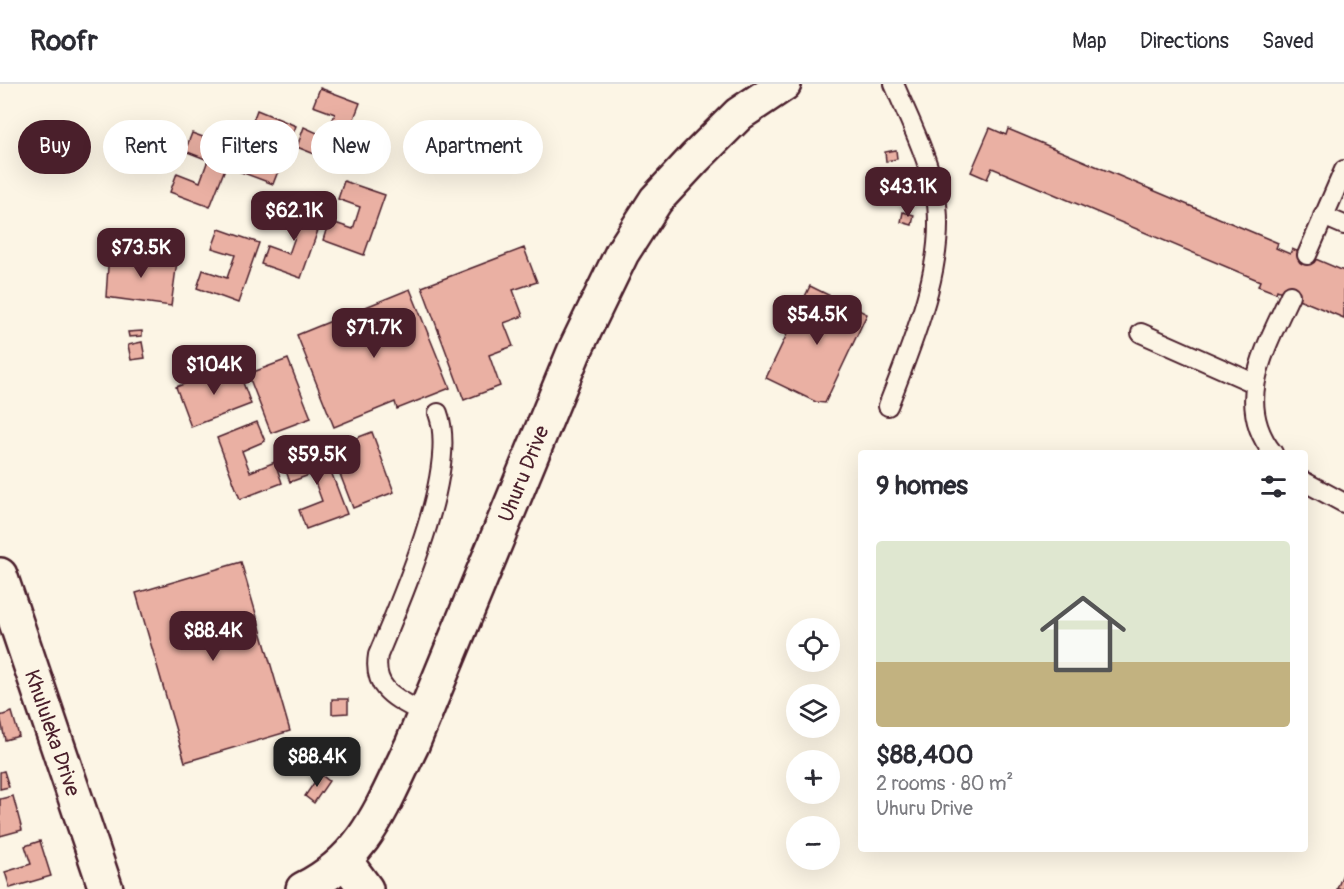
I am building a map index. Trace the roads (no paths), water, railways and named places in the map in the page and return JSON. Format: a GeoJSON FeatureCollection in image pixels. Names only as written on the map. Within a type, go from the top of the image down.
{"type":"FeatureCollection","features":[{"type":"Feature","properties":{"kind":"street","name":"Uhuru Drive"},"geometry":{"type":"LineString","coordinates":[[303,889],[346,862],[370,829],[425,714],[574,352],[622,253],[656,200],[695,158],[739,114],[784,84]]}},
{"type":"Feature","properties":{"kind":"street","name":"Khululeka Drive"},"geometry":{"type":"LineString","coordinates":[[0,575],[106,889]]}},
{"type":"Feature","properties":{"kind":"street"},"geometry":{"type":"LineString","coordinates":[[346,862],[366,889]]}},
{"type":"Feature","properties":{"kind":"lane"},"geometry":{"type":"LineString","coordinates":[[888,406],[920,323],[937,235],[935,193],[924,157],[894,84]]}},
{"type":"Feature","properties":{"kind":"lane"},"geometry":{"type":"LineString","coordinates":[[1307,255],[1344,170]]}},
{"type":"Feature","properties":{"kind":"lane"},"geometry":{"type":"LineString","coordinates":[[1323,216],[1344,225]]}},
{"type":"Feature","properties":{"kind":"lane"},"geometry":{"type":"LineString","coordinates":[[1272,450],[1256,419],[1253,400],[1254,383],[1262,357],[1290,295]]}},
{"type":"Feature","properties":{"kind":"lane"},"geometry":{"type":"LineString","coordinates":[[1141,333],[1254,383]]}},
{"type":"Feature","properties":{"kind":"lane"},"geometry":{"type":"LineString","coordinates":[[425,714],[392,696],[381,685],[375,670],[378,655],[418,555],[434,505],[440,468],[441,422],[438,413]]}},
{"type":"Feature","properties":{"kind":"lane"},"geometry":{"type":"LineString","coordinates":[[1308,484],[1344,503]]}}]}
